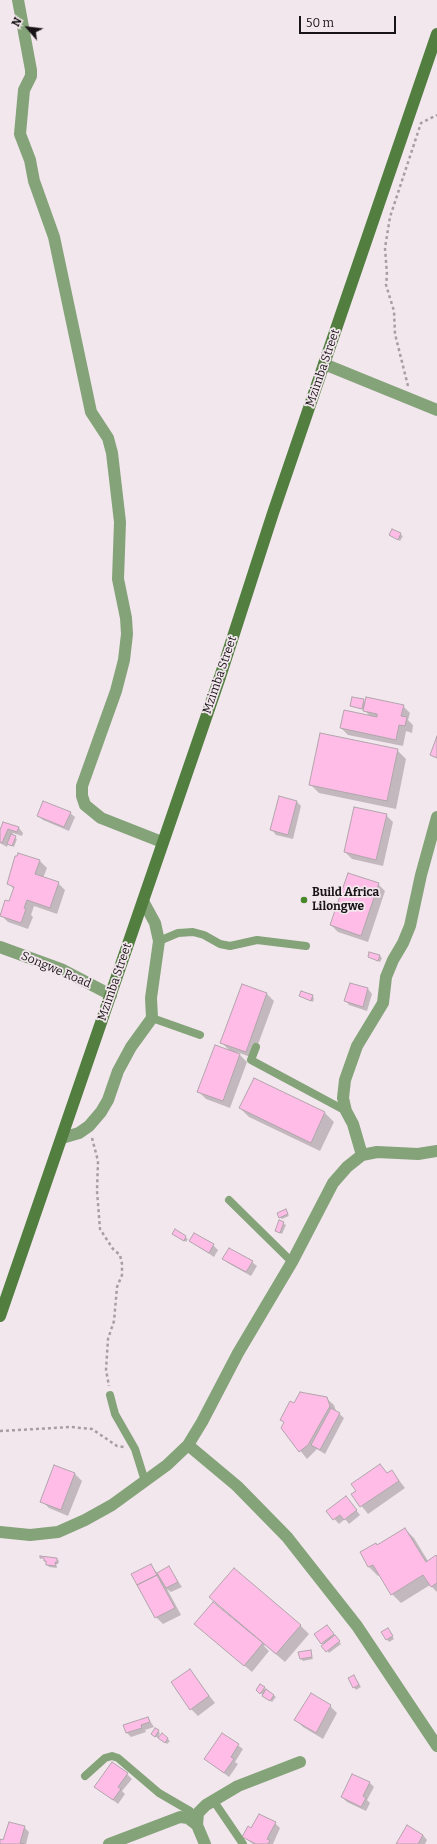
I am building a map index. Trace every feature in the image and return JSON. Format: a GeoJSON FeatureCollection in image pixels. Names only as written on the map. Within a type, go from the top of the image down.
{"type":"FeatureCollection","features":[{"type":"Feature","properties":{"kind":"main road","name":"Mzimba Street"},"geometry":{"type":"LineString","coordinates":[[0,1316],[111,995],[437,34]]}},
{"type":"Feature","properties":{"kind":"street"},"geometry":{"type":"LineString","coordinates":[[18,0],[31,70],[31,76],[24,90],[20,134],[30,160],[34,181],[54,237],[91,412],[108,438],[112,453],[120,522],[118,579],[126,623],[124,660],[116,691],[82,786],[82,796],[85,805],[101,818],[162,842]]}},
{"type":"Feature","properties":{"kind":"street"},"geometry":{"type":"LineString","coordinates":[[324,364],[437,410]]}},
{"type":"Feature","properties":{"kind":"street"},"geometry":{"type":"LineString","coordinates":[[362,1155],[353,1124],[346,1111],[344,1098],[345,1080],[357,1046],[383,1003],[386,977],[410,926],[421,875],[437,817]]}},
{"type":"Feature","properties":{"kind":"street"},"geometry":{"type":"LineString","coordinates":[[62,1138],[79,1133],[89,1126],[108,1100],[118,1071],[131,1047],[152,1018],[151,998],[159,941],[155,923],[143,901]]}},
{"type":"Feature","properties":{"kind":"street","name":"Songwe Road"},"geometry":{"type":"LineString","coordinates":[[0,947],[63,970],[111,995]]}},
{"type":"Feature","properties":{"kind":"street"},"geometry":{"type":"LineString","coordinates":[[0,1532],[30,1535],[58,1532],[85,1520],[112,1505],[167,1465],[188,1444],[202,1422],[238,1353],[292,1262],[334,1183],[347,1166],[362,1155],[377,1152],[418,1154],[437,1151]]}},
{"type":"Feature","properties":{"kind":"street"},"geometry":{"type":"LineString","coordinates":[[188,1444],[237,1486],[287,1537],[357,1626],[437,1746]]}},
{"type":"Feature","properties":{"kind":"street"},"geometry":{"type":"LineString","coordinates":[[205,1844],[196,1818],[201,1809],[238,1786],[300,1762]]}},
{"type":"Feature","properties":{"kind":"street"},"geometry":{"type":"LineString","coordinates":[[109,1844],[180,1817],[188,1818],[197,1824]]}},
{"type":"Feature","properties":{"kind":"lane"},"geometry":{"type":"LineString","coordinates":[[159,941],[178,933],[193,932],[204,935],[220,944],[230,946],[257,940],[306,946]]}},
{"type":"Feature","properties":{"kind":"lane"},"geometry":{"type":"LineString","coordinates":[[152,1018],[200,1035]]}},
{"type":"Feature","properties":{"kind":"lane"},"geometry":{"type":"LineString","coordinates":[[256,1047],[251,1060],[346,1111]]}},
{"type":"Feature","properties":{"kind":"lane"},"geometry":{"type":"LineString","coordinates":[[229,1200],[292,1262]]}},
{"type":"Feature","properties":{"kind":"lane"},"geometry":{"type":"LineString","coordinates":[[110,1395],[115,1414],[135,1449],[145,1481]]}},
{"type":"Feature","properties":{"kind":"lane"},"geometry":{"type":"LineString","coordinates":[[85,1776],[104,1758],[112,1756],[118,1758],[158,1793],[186,1807],[197,1824]]}},
{"type":"Feature","properties":{"kind":"lane"},"geometry":{"type":"LineString","coordinates":[[214,1800],[243,1844]]}},
{"type":"Feature","properties":{"kind":"path"},"geometry":{"type":"LineString","coordinates":[[412,391],[408,387],[395,334],[394,311],[386,285],[388,275],[385,248],[390,218],[421,123],[437,114]]}},
{"type":"Feature","properties":{"kind":"path"},"geometry":{"type":"LineString","coordinates":[[89,1126],[98,1161],[97,1192],[100,1229],[113,1249],[120,1255],[122,1264],[122,1275],[117,1288],[114,1322],[108,1339],[106,1370],[110,1395]]}},
{"type":"Feature","properties":{"kind":"path"},"geometry":{"type":"LineString","coordinates":[[0,1431],[71,1427],[92,1429],[117,1446],[135,1449]]}},
{"type":"Feature","properties":{"kind":"building"},"geometry":{"type":"Polygon","coordinates":[[[392,529],[401,533],[398,540],[389,535],[392,529]]]}},
{"type":"Feature","properties":{"kind":"building"},"geometry":{"type":"Polygon","coordinates":[[[352,697],[364,699],[362,709],[350,706],[352,697]]]}},
{"type":"Feature","properties":{"kind":"building"},"geometry":{"type":"Polygon","coordinates":[[[366,697],[404,705],[401,716],[407,717],[405,726],[399,725],[396,740],[340,728],[344,710],[377,717],[377,714],[363,711],[366,697]]]}},
{"type":"Feature","properties":{"kind":"building"},"geometry":{"type":"Polygon","coordinates":[[[320,733],[398,749],[387,801],[309,785],[320,733]]]}},
{"type":"Feature","properties":{"kind":"building"},"geometry":{"type":"Polygon","coordinates":[[[437,736],[437,758],[430,755],[437,736]]]}},
{"type":"Feature","properties":{"kind":"building"},"geometry":{"type":"Polygon","coordinates":[[[279,796],[297,801],[288,835],[270,830],[279,796]]]}},
{"type":"Feature","properties":{"kind":"building"},"geometry":{"type":"Polygon","coordinates":[[[43,801],[71,812],[64,827],[37,816],[43,801]]]}},
{"type":"Feature","properties":{"kind":"building"},"geometry":{"type":"Polygon","coordinates":[[[354,807],[387,814],[376,860],[344,852],[354,807]]]}},
{"type":"Feature","properties":{"kind":"building"},"geometry":{"type":"Polygon","coordinates":[[[3,822],[19,827],[17,832],[8,829],[2,843],[0,842],[0,830],[3,822]]]}},
{"type":"Feature","properties":{"kind":"building"},"geometry":{"type":"Polygon","coordinates":[[[11,834],[16,836],[12,846],[7,844],[11,834]]]}},
{"type":"Feature","properties":{"kind":"building"},"geometry":{"type":"Polygon","coordinates":[[[18,853],[40,860],[35,874],[59,882],[50,908],[27,900],[24,908],[26,909],[21,923],[0,916],[5,900],[9,901],[14,887],[7,884],[15,856],[17,856],[18,853]]]}},
{"type":"Feature","properties":{"kind":"building"},"geometry":{"type":"Polygon","coordinates":[[[348,873],[379,883],[361,936],[330,925],[348,873]]]}},
{"type":"Feature","properties":{"kind":"building"},"geometry":{"type":"Polygon","coordinates":[[[369,952],[380,955],[378,961],[368,957],[369,952]]]}},
{"type":"Feature","properties":{"kind":"building"},"geometry":{"type":"Polygon","coordinates":[[[350,983],[368,988],[363,1007],[344,1001],[350,983]]]}},
{"type":"Feature","properties":{"kind":"building"},"geometry":{"type":"Polygon","coordinates":[[[242,984],[267,993],[246,1052],[220,1043],[242,984]]]}},
{"type":"Feature","properties":{"kind":"building"},"geometry":{"type":"Polygon","coordinates":[[[301,991],[313,995],[311,1001],[299,996],[301,991]]]}},
{"type":"Feature","properties":{"kind":"building"},"geometry":{"type":"Polygon","coordinates":[[[215,1045],[240,1054],[223,1101],[197,1092],[215,1045]]]}},
{"type":"Feature","properties":{"kind":"building"},"geometry":{"type":"Polygon","coordinates":[[[254,1078],[325,1112],[311,1143],[239,1108],[254,1078]]]}},
{"type":"Feature","properties":{"kind":"building"},"geometry":{"type":"Polygon","coordinates":[[[286,1209],[288,1214],[279,1218],[277,1213],[286,1209]]]}},
{"type":"Feature","properties":{"kind":"building"},"geometry":{"type":"Polygon","coordinates":[[[279,1220],[284,1222],[280,1233],[275,1231],[279,1220]]]}},
{"type":"Feature","properties":{"kind":"building"},"geometry":{"type":"Polygon","coordinates":[[[175,1229],[186,1236],[184,1241],[172,1234],[175,1229]]]}},
{"type":"Feature","properties":{"kind":"building"},"geometry":{"type":"Polygon","coordinates":[[[194,1233],[214,1244],[209,1253],[189,1241],[194,1233]]]}},
{"type":"Feature","properties":{"kind":"building"},"geometry":{"type":"Polygon","coordinates":[[[229,1248],[253,1261],[246,1272],[222,1259],[229,1248]]]}},
{"type":"Feature","properties":{"kind":"building"},"geometry":{"type":"Polygon","coordinates":[[[300,1392],[327,1397],[330,1406],[308,1445],[299,1452],[281,1428],[284,1422],[280,1420],[290,1401],[294,1403],[300,1392]]]}},
{"type":"Feature","properties":{"kind":"building"},"geometry":{"type":"Polygon","coordinates":[[[331,1408],[340,1413],[320,1450],[311,1445],[331,1408]]]}},
{"type":"Feature","properties":{"kind":"building"},"geometry":{"type":"Polygon","coordinates":[[[380,1464],[387,1473],[392,1470],[399,1481],[360,1507],[351,1494],[356,1491],[351,1484],[380,1464]]]}},
{"type":"Feature","properties":{"kind":"building"},"geometry":{"type":"Polygon","coordinates":[[[54,1465],[75,1473],[61,1510],[40,1502],[54,1465]]]}},
{"type":"Feature","properties":{"kind":"building"},"geometry":{"type":"Polygon","coordinates":[[[346,1496],[357,1510],[344,1520],[340,1515],[333,1520],[326,1511],[346,1496]]]}},
{"type":"Feature","properties":{"kind":"building"},"geometry":{"type":"Polygon","coordinates":[[[405,1528],[426,1562],[436,1555],[437,1583],[431,1587],[423,1575],[391,1595],[373,1565],[368,1567],[360,1552],[376,1543],[377,1545],[405,1528]]]}},
{"type":"Feature","properties":{"kind":"building"},"geometry":{"type":"Polygon","coordinates":[[[40,1556],[57,1558],[57,1563],[55,1562],[56,1566],[46,1565],[44,1558],[40,1558],[40,1556]]]}},
{"type":"Feature","properties":{"kind":"building"},"geometry":{"type":"Polygon","coordinates":[[[151,1564],[157,1575],[137,1585],[131,1574],[151,1564]]]}},
{"type":"Feature","properties":{"kind":"building"},"geometry":{"type":"Polygon","coordinates":[[[169,1566],[178,1582],[166,1588],[157,1573],[169,1566]]]}},
{"type":"Feature","properties":{"kind":"building"},"geometry":{"type":"Polygon","coordinates":[[[234,1568],[301,1625],[276,1654],[209,1597],[234,1568]]]}},
{"type":"Feature","properties":{"kind":"building"},"geometry":{"type":"Polygon","coordinates":[[[157,1575],[175,1608],[155,1618],[137,1585],[157,1575]]]}},
{"type":"Feature","properties":{"kind":"building"},"geometry":{"type":"Polygon","coordinates":[[[213,1602],[263,1643],[244,1666],[194,1624],[213,1602]]]}},
{"type":"Feature","properties":{"kind":"building"},"geometry":{"type":"Polygon","coordinates":[[[327,1625],[334,1634],[321,1644],[314,1634],[327,1625]]]}},
{"type":"Feature","properties":{"kind":"building"},"geometry":{"type":"Polygon","coordinates":[[[388,1628],[393,1636],[386,1640],[381,1632],[388,1628]]]}},
{"type":"Feature","properties":{"kind":"building"},"geometry":{"type":"Polygon","coordinates":[[[335,1635],[340,1641],[326,1652],[321,1646],[335,1635]]]}},
{"type":"Feature","properties":{"kind":"building"},"geometry":{"type":"Polygon","coordinates":[[[311,1650],[312,1657],[300,1659],[298,1652],[311,1650]]]}},
{"type":"Feature","properties":{"kind":"building"},"geometry":{"type":"Polygon","coordinates":[[[190,1669],[209,1696],[190,1710],[171,1682],[190,1669]]]}},
{"type":"Feature","properties":{"kind":"building"},"geometry":{"type":"Polygon","coordinates":[[[354,1675],[359,1685],[353,1688],[348,1678],[354,1675]]]}},
{"type":"Feature","properties":{"kind":"building"},"geometry":{"type":"Polygon","coordinates":[[[260,1684],[265,1687],[260,1694],[256,1690],[260,1684]]]}},
{"type":"Feature","properties":{"kind":"building"},"geometry":{"type":"Polygon","coordinates":[[[266,1689],[274,1695],[270,1701],[262,1696],[266,1689]]]}},
{"type":"Feature","properties":{"kind":"building"},"geometry":{"type":"Polygon","coordinates":[[[311,1693],[331,1705],[316,1733],[294,1720],[311,1693]]]}},
{"type":"Feature","properties":{"kind":"building"},"geometry":{"type":"Polygon","coordinates":[[[148,1717],[150,1722],[141,1725],[142,1728],[126,1733],[123,1725],[148,1717]]]}},
{"type":"Feature","properties":{"kind":"building"},"geometry":{"type":"Polygon","coordinates":[[[155,1728],[159,1730],[155,1737],[151,1734],[155,1728]]]}},
{"type":"Feature","properties":{"kind":"building"},"geometry":{"type":"Polygon","coordinates":[[[162,1733],[168,1738],[165,1743],[158,1738],[162,1733]]]}},
{"type":"Feature","properties":{"kind":"building"},"geometry":{"type":"Polygon","coordinates":[[[222,1733],[239,1744],[231,1757],[234,1759],[224,1773],[204,1759],[222,1733]]]}},
{"type":"Feature","properties":{"kind":"building"},"geometry":{"type":"Polygon","coordinates":[[[112,1762],[128,1773],[118,1787],[121,1789],[113,1800],[94,1787],[112,1762]]]}},
{"type":"Feature","properties":{"kind":"building"},"geometry":{"type":"Polygon","coordinates":[[[352,1774],[370,1782],[363,1796],[366,1798],[361,1807],[341,1797],[352,1774]]]}},
{"type":"Feature","properties":{"kind":"building"},"geometry":{"type":"Polygon","coordinates":[[[259,1814],[276,1822],[267,1839],[270,1840],[268,1844],[256,1844],[242,1837],[248,1826],[251,1828],[259,1814]]]}},
{"type":"Feature","properties":{"kind":"building"},"geometry":{"type":"Polygon","coordinates":[[[9,1822],[25,1826],[20,1843],[24,1844],[0,1844],[0,1839],[3,1840],[9,1822]]]}},
{"type":"Feature","properties":{"kind":"building"},"geometry":{"type":"Polygon","coordinates":[[[407,1825],[423,1835],[418,1844],[396,1844],[407,1825]]]}},
{"type":"Feature","properties":{"kind":"place","name":"Build Africa Lilongwe"},"geometry":{"type":"Point","coordinates":[304,900]}}]}
